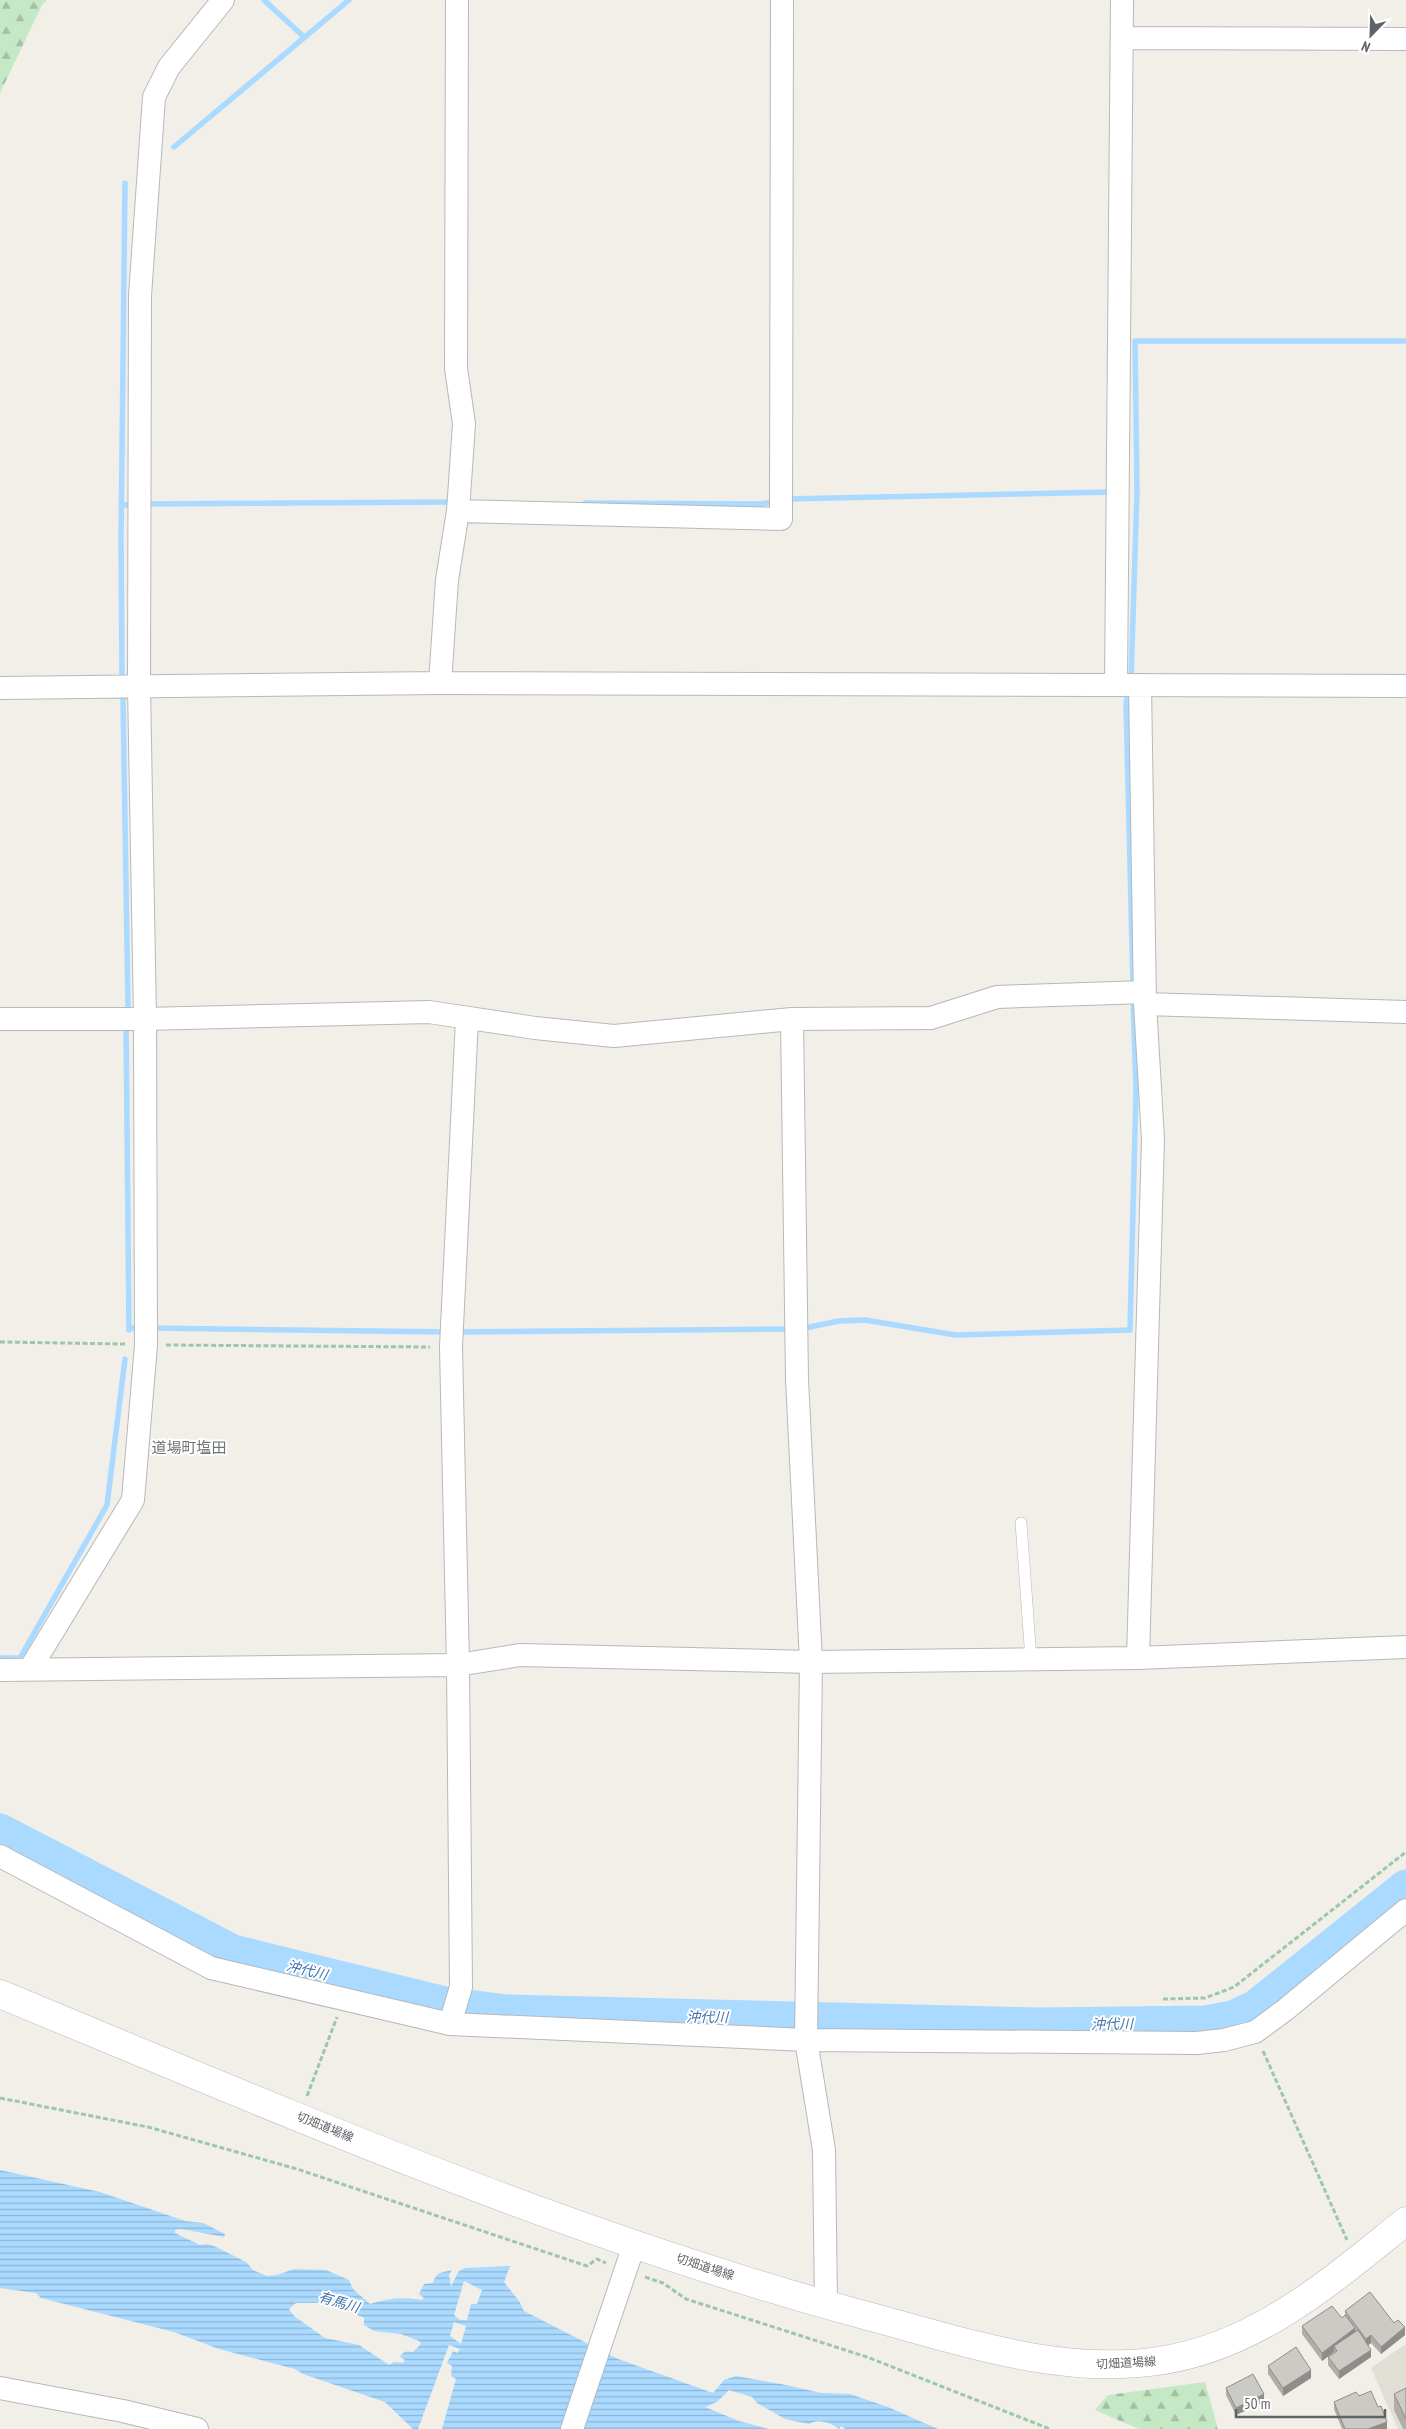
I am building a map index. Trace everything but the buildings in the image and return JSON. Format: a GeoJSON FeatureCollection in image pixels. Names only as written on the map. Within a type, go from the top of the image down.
{"type":"FeatureCollection","features":[{"type":"Feature","properties":{"kind":"main road","name":"切畑道場線"},"geometry":{"type":"LineString","coordinates":[[0,1994],[524,2207],[634,2245],[826,2305],[1015,2355],[1106,2366],[1160,2361],[1196,2353],[1245,2335],[1310,2298],[1406,2221]]}},
{"type":"Feature","properties":{"kind":"street"},"geometry":{"type":"LineString","coordinates":[[30,1669],[133,1500],[146,1345],[145,1019],[139,686],[140,296],[154,97],[169,67],[222,0]]}},
{"type":"Feature","properties":{"kind":"street"},"geometry":{"type":"LineString","coordinates":[[440,683],[447,580],[458,510],[464,424],[456,368],[457,0]]}},
{"type":"Feature","properties":{"kind":"street"},"geometry":{"type":"LineString","coordinates":[[458,510],[781,519],[782,0]]}},
{"type":"Feature","properties":{"kind":"street"},"geometry":{"type":"LineString","coordinates":[[1116,685],[1122,0]]}},
{"type":"Feature","properties":{"kind":"street"},"geometry":{"type":"LineString","coordinates":[[1122,38],[1406,40]]}},
{"type":"Feature","properties":{"kind":"street"},"geometry":{"type":"LineString","coordinates":[[0,688],[440,683],[1406,686]]}},
{"type":"Feature","properties":{"kind":"street"},"geometry":{"type":"LineString","coordinates":[[1138,1658],[1153,1139],[1145,998],[1140,685]]}},
{"type":"Feature","properties":{"kind":"street"},"geometry":{"type":"LineString","coordinates":[[0,1019],[145,1019],[429,1012],[535,1028],[614,1036],[792,1019],[931,1018],[996,997],[1145,998],[1406,1012]]}},
{"type":"Feature","properties":{"kind":"street"},"geometry":{"type":"LineString","coordinates":[[450,2024],[461,1987],[458,1665],[451,1347],[467,1019]]}},
{"type":"Feature","properties":{"kind":"street"},"geometry":{"type":"LineString","coordinates":[[792,1019],[796,1379],[811,1662],[806,2040],[824,2150],[826,2305]]}},
{"type":"Feature","properties":{"kind":"street"},"geometry":{"type":"LineString","coordinates":[[0,1670],[458,1665],[520,1655],[811,1662],[1138,1658],[1406,1647]]}},
{"type":"Feature","properties":{"kind":"street"},"geometry":{"type":"LineString","coordinates":[[0,1856],[211,1968],[450,2024],[806,2040],[1197,2043],[1224,2040],[1255,2032],[1285,2010],[1406,1910]]}},
{"type":"Feature","properties":{"kind":"street"},"geometry":{"type":"LineString","coordinates":[[572,2429],[634,2245]]}},
{"type":"Feature","properties":{"kind":"street"},"geometry":{"type":"LineString","coordinates":[[0,2388],[123,2411],[197,2429]]}},
{"type":"Feature","properties":{"kind":"lane"},"geometry":{"type":"LineString","coordinates":[[1021,1523],[1031,1659]]}},
{"type":"Feature","properties":{"kind":"path"},"geometry":{"type":"LineString","coordinates":[[0,1342],[451,1347]]}},
{"type":"Feature","properties":{"kind":"path"},"geometry":{"type":"LineString","coordinates":[[1163,1999],[1205,1998],[1234,1987],[1406,1852]]}},
{"type":"Feature","properties":{"kind":"path"},"geometry":{"type":"LineString","coordinates":[[299,2117],[344,1999]]}},
{"type":"Feature","properties":{"kind":"path"},"geometry":{"type":"LineString","coordinates":[[1255,2032],[1356,2261]]}},
{"type":"Feature","properties":{"kind":"path"},"geometry":{"type":"LineString","coordinates":[[0,2098],[148,2127],[297,2169],[588,2266],[597,2259],[623,2277],[663,2283],[686,2299],[866,2358],[1050,2429]]}},
{"type":"Feature","properties":{"kind":"shaded area"},"geometry":{"type":"Polygon","coordinates":[[[1406,2344],[1406,2429],[1398,2429],[1371,2368],[1406,2344]]]}},
{"type":"Feature","properties":{"kind":"green space"},"geometry":{"type":"Polygon","coordinates":[[[0,0],[47,0],[42,5],[0,93],[0,0]]]}},
{"type":"Feature","properties":{"kind":"green space"},"geometry":{"type":"Polygon","coordinates":[[[1205,2382],[1218,2429],[1139,2429],[1095,2410],[1108,2395],[1205,2382]]]}},
{"type":"Feature","properties":{"kind":"water","name":"有馬川"},"geometry":{"type":"Polygon","coordinates":[[[0,2170],[100,2192],[185,2221],[203,2223],[225,2234],[224,2237],[181,2229],[175,2230],[175,2233],[200,2245],[214,2246],[246,2262],[253,2270],[267,2276],[277,2275],[294,2269],[326,2270],[349,2280],[353,2289],[370,2304],[396,2299],[422,2300],[424,2298],[419,2294],[424,2284],[433,2283],[436,2276],[442,2272],[452,2270],[449,2275],[451,2286],[459,2271],[465,2268],[510,2266],[504,2282],[519,2301],[524,2311],[618,2359],[713,2393],[724,2380],[736,2376],[821,2393],[850,2394],[888,2407],[938,2429],[846,2429],[841,2426],[839,2429],[824,2422],[816,2421],[809,2424],[785,2419],[757,2403],[752,2397],[729,2390],[717,2402],[705,2407],[739,2421],[769,2429],[442,2429],[456,2379],[451,2376],[452,2366],[447,2363],[453,2351],[457,2353],[460,2349],[449,2345],[418,2429],[413,2429],[385,2402],[303,2374],[295,2369],[219,2349],[174,2332],[41,2298],[36,2293],[0,2288],[0,2170]],[[464,2281],[454,2315],[460,2320],[467,2320],[471,2304],[477,2304],[482,2290],[464,2281]],[[296,2303],[289,2309],[294,2316],[325,2338],[359,2345],[389,2365],[394,2362],[403,2363],[405,2360],[400,2357],[402,2354],[413,2352],[421,2344],[419,2341],[401,2334],[374,2331],[364,2325],[364,2318],[331,2303],[296,2303]],[[454,2322],[450,2336],[461,2344],[466,2326],[454,2322]]]}},
{"type":"Feature","properties":{"kind":"waterway"},"geometry":{"type":"LineString","coordinates":[[264,0],[304,37]]}},
{"type":"Feature","properties":{"kind":"waterway"},"geometry":{"type":"LineString","coordinates":[[174,147],[349,0]]}},
{"type":"Feature","properties":{"kind":"waterway"},"geometry":{"type":"LineString","coordinates":[[122,676],[121,539],[125,183]]}},
{"type":"Feature","properties":{"kind":"waterway"},"geometry":{"type":"LineString","coordinates":[[1131,681],[1137,491],[1135,341],[1406,341]]}},
{"type":"Feature","properties":{"kind":"waterway"},"geometry":{"type":"LineString","coordinates":[[786,499],[1112,492]]}},
{"type":"Feature","properties":{"kind":"waterway"},"geometry":{"type":"LineString","coordinates":[[585,503],[762,504],[777,501]]}},
{"type":"Feature","properties":{"kind":"waterway"},"geometry":{"type":"LineString","coordinates":[[145,504],[453,502]]}},
{"type":"Feature","properties":{"kind":"waterway"},"geometry":{"type":"LineString","coordinates":[[121,505],[135,505]]}},
{"type":"Feature","properties":{"kind":"waterway"},"geometry":{"type":"LineString","coordinates":[[1129,690],[1126,703],[1133,987]]}},
{"type":"Feature","properties":{"kind":"waterway"},"geometry":{"type":"LineString","coordinates":[[123,698],[128,1007]]}},
{"type":"Feature","properties":{"kind":"waterway"},"geometry":{"type":"LineString","coordinates":[[800,1329],[839,1321],[865,1320],[956,1335],[1130,1330],[1136,1090],[1133,997]]}},
{"type":"Feature","properties":{"kind":"waterway"},"geometry":{"type":"LineString","coordinates":[[126,1024],[129,1330]]}},
{"type":"Feature","properties":{"kind":"waterway"},"geometry":{"type":"LineString","coordinates":[[129,1328],[141,1328]]}},
{"type":"Feature","properties":{"kind":"waterway"},"geometry":{"type":"LineString","coordinates":[[150,1328],[448,1332]]}},
{"type":"Feature","properties":{"kind":"waterway"},"geometry":{"type":"LineString","coordinates":[[457,1332],[791,1329]]}},
{"type":"Feature","properties":{"kind":"waterway"},"geometry":{"type":"LineString","coordinates":[[0,1658],[20,1658],[107,1505],[125,1359]]}},
{"type":"Feature","properties":{"kind":"waterway","name":"沖代川"},"geometry":{"type":"LineString","coordinates":[[0,1831],[233,1952],[445,2004],[506,2012],[1041,2025],[1205,2023],[1233,2018],[1256,2007],[1406,1887]]}},
{"type":"Feature","properties":{"kind":"district","name":"道場町塩田"},"geometry":{"type":"Point","coordinates":[189,1448]}}]}
